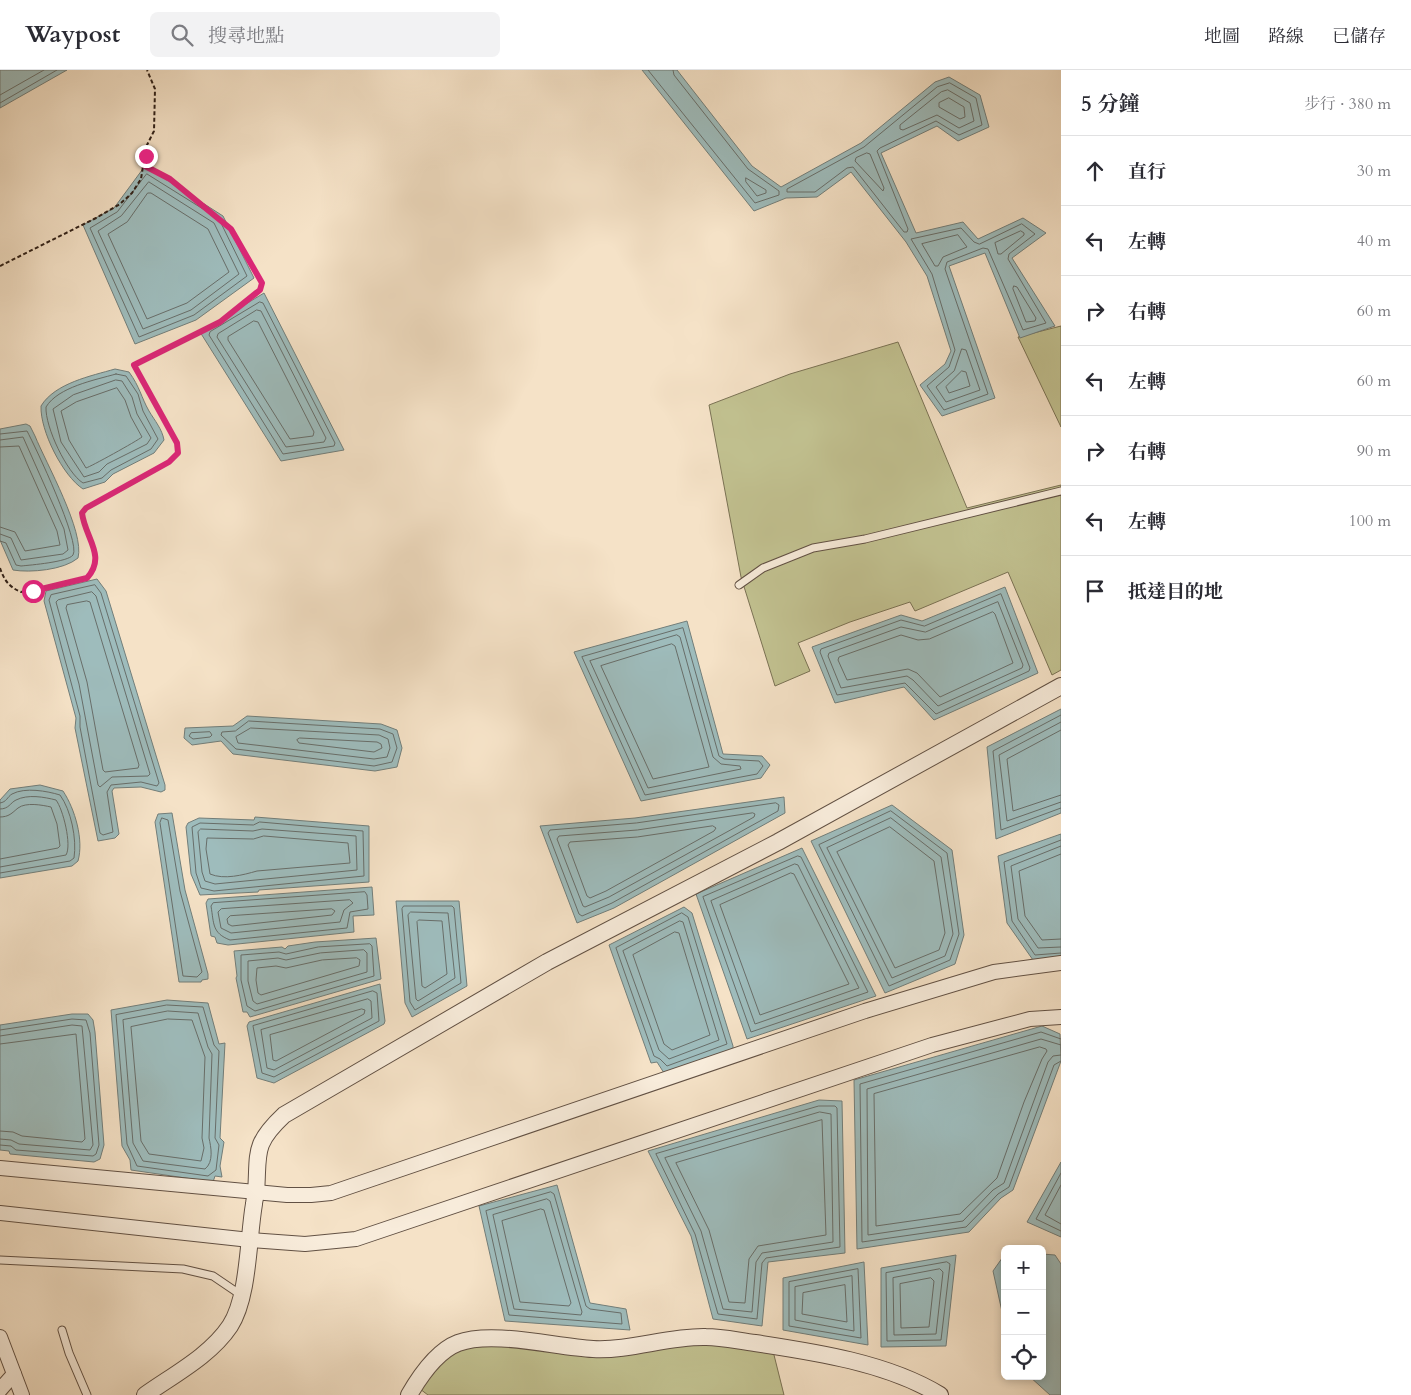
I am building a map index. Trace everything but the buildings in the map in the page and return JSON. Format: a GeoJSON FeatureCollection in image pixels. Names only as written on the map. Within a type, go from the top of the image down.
{"type":"FeatureCollection","features":[{"type":"Feature","properties":{"kind":"street"},"geometry":{"type":"LineString","coordinates":[[145,1395],[211,1348],[230,1326],[239,1306],[251,1237],[258,1150],[267,1131],[284,1115],[546,962],[778,842],[1061,686]]}},
{"type":"Feature","properties":{"kind":"street"},"geometry":{"type":"LineString","coordinates":[[0,1168],[255,1198],[311,1196],[332,1193],[865,1011],[994,972],[1061,963]]}},
{"type":"Feature","properties":{"kind":"street"},"geometry":{"type":"LineString","coordinates":[[0,1213],[306,1244],[356,1238],[932,1046],[1030,1019],[1061,1017]]}},
{"type":"Feature","properties":{"kind":"street"},"geometry":{"type":"LineString","coordinates":[[0,1337],[22,1395]]}},
{"type":"Feature","properties":{"kind":"street"},"geometry":{"type":"LineString","coordinates":[[409,1395],[434,1361],[456,1344],[469,1340],[488,1338],[595,1349],[676,1338],[707,1337],[807,1350],[878,1369],[925,1386],[940,1395]]}},
{"type":"Feature","properties":{"kind":"street"},"geometry":{"type":"LineString","coordinates":[[0,1390],[14,1374]]}},
{"type":"Feature","properties":{"kind":"lane"},"geometry":{"type":"LineString","coordinates":[[740,585],[763,568],[812,548],[865,539],[1061,492]]}},
{"type":"Feature","properties":{"kind":"lane"},"geometry":{"type":"LineString","coordinates":[[0,1260],[183,1269],[213,1276],[241,1295]]}},
{"type":"Feature","properties":{"kind":"lane"},"geometry":{"type":"LineString","coordinates":[[62,1330],[69,1353],[88,1395]]}},
{"type":"Feature","properties":{"kind":"path"},"geometry":{"type":"LineString","coordinates":[[0,266],[120,204],[141,179],[145,166],[146,147],[154,131],[156,114],[154,89],[147,70]]}},
{"type":"Feature","properties":{"kind":"path"},"geometry":{"type":"LineString","coordinates":[[0,568],[4,580],[21,592],[87,578],[96,564],[96,557],[82,513],[86,508],[169,462],[178,453],[177,443],[134,365],[220,322],[260,290],[262,283],[231,229],[170,179],[145,166]]}},
{"type":"Feature","properties":{"kind":"green space"},"geometry":{"type":"Polygon","coordinates":[[[1061,326],[1061,427],[1018,337],[1061,326]]]}},
{"type":"Feature","properties":{"kind":"green space"},"geometry":{"type":"Polygon","coordinates":[[[898,342],[967,508],[1061,485],[1061,670],[1052,675],[1008,572],[915,611],[910,602],[850,622],[798,643],[810,671],[775,686],[741,577],[709,405],[790,374],[898,342]]]}},
{"type":"Feature","properties":{"kind":"green space"},"geometry":{"type":"Polygon","coordinates":[[[719,1342],[773,1351],[784,1395],[428,1395],[420,1389],[434,1366],[463,1347],[719,1342]]]}},
{"type":"Feature","properties":{"kind":"water"},"geometry":{"type":"Polygon","coordinates":[[[0,70],[67,70],[0,108],[0,70]]]}},
{"type":"Feature","properties":{"kind":"water"},"geometry":{"type":"Polygon","coordinates":[[[642,70],[677,70],[752,166],[781,187],[861,143],[935,82],[949,77],[980,95],[989,127],[958,141],[937,126],[881,153],[916,233],[963,222],[978,239],[1023,218],[1046,233],[1012,258],[1055,326],[1020,338],[985,253],[949,266],[995,398],[942,416],[920,385],[945,364],[951,351],[927,276],[906,242],[851,172],[817,197],[786,198],[754,211],[642,70]]]}},
{"type":"Feature","properties":{"kind":"water"},"geometry":{"type":"Polygon","coordinates":[[[145,166],[223,216],[254,278],[196,320],[135,344],[83,225],[114,208],[145,166]]]}},
{"type":"Feature","properties":{"kind":"water"},"geometry":{"type":"Polygon","coordinates":[[[264,293],[344,450],[281,461],[200,332],[264,293]]]}},
{"type":"Feature","properties":{"kind":"water"},"geometry":{"type":"Polygon","coordinates":[[[115,369],[129,372],[136,382],[164,440],[154,453],[113,474],[105,482],[83,489],[75,483],[54,452],[44,428],[41,406],[47,398],[64,386],[115,369]]]}},
{"type":"Feature","properties":{"kind":"water"},"geometry":{"type":"Polygon","coordinates":[[[26,424],[30,426],[63,497],[79,546],[78,558],[72,562],[56,568],[37,571],[13,570],[0,540],[0,429],[26,424]]]}},
{"type":"Feature","properties":{"kind":"water"},"geometry":{"type":"Polygon","coordinates":[[[97,579],[106,591],[165,785],[165,790],[161,792],[141,787],[114,788],[112,791],[119,834],[115,838],[98,841],[75,728],[76,718],[44,601],[46,591],[97,579]]]}},
{"type":"Feature","properties":{"kind":"water"},"geometry":{"type":"Polygon","coordinates":[[[1005,587],[1038,673],[934,720],[904,687],[835,703],[812,647],[901,615],[922,621],[1005,587]]]}},
{"type":"Feature","properties":{"kind":"water"},"geometry":{"type":"Polygon","coordinates":[[[687,621],[723,754],[762,756],[770,765],[761,778],[641,801],[574,652],[687,621]]]}},
{"type":"Feature","properties":{"kind":"water"},"geometry":{"type":"Polygon","coordinates":[[[1061,709],[1061,813],[996,839],[987,747],[1061,709]]]}},
{"type":"Feature","properties":{"kind":"water"},"geometry":{"type":"Polygon","coordinates":[[[247,716],[381,724],[397,730],[402,748],[397,767],[375,771],[233,754],[221,741],[192,745],[184,738],[185,728],[233,726],[247,716]]]}},
{"type":"Feature","properties":{"kind":"water"},"geometry":{"type":"Polygon","coordinates":[[[40,785],[63,791],[67,798],[75,816],[79,834],[80,853],[78,861],[72,866],[0,878],[0,800],[10,789],[40,785]]]}},
{"type":"Feature","properties":{"kind":"water"},"geometry":{"type":"Polygon","coordinates":[[[784,797],[785,813],[614,908],[577,923],[540,826],[635,818],[784,797]]]}},
{"type":"Feature","properties":{"kind":"water"},"geometry":{"type":"Polygon","coordinates":[[[892,805],[952,850],[964,935],[955,964],[885,993],[811,841],[892,805]]]}},
{"type":"Feature","properties":{"kind":"water"},"geometry":{"type":"Polygon","coordinates":[[[172,813],[185,890],[208,974],[208,979],[201,982],[179,982],[155,822],[158,814],[172,813]]]}},
{"type":"Feature","properties":{"kind":"water"},"geometry":{"type":"Polygon","coordinates":[[[255,817],[369,826],[369,882],[200,895],[191,874],[186,827],[188,823],[199,818],[254,820],[255,817]]]}},
{"type":"Feature","properties":{"kind":"water"},"geometry":{"type":"Polygon","coordinates":[[[1061,834],[1061,958],[1033,960],[1007,923],[998,856],[1061,834]]]}},
{"type":"Feature","properties":{"kind":"water"},"geometry":{"type":"Polygon","coordinates":[[[802,848],[876,996],[747,1039],[696,894],[802,848]]]}},
{"type":"Feature","properties":{"kind":"water"},"geometry":{"type":"Polygon","coordinates":[[[372,887],[374,915],[353,916],[354,932],[228,945],[217,943],[215,937],[211,936],[206,903],[208,899],[372,887]]]}},
{"type":"Feature","properties":{"kind":"water"},"geometry":{"type":"Polygon","coordinates":[[[396,901],[459,901],[467,986],[412,1017],[405,1003],[396,901]]]}},
{"type":"Feature","properties":{"kind":"water"},"geometry":{"type":"Polygon","coordinates":[[[684,907],[692,913],[733,1046],[733,1055],[725,1052],[664,1073],[657,1062],[651,1063],[609,945],[684,907]]]}},
{"type":"Feature","properties":{"kind":"water"},"geometry":{"type":"Polygon","coordinates":[[[376,938],[381,979],[250,1017],[247,1012],[243,1012],[236,978],[234,951],[282,947],[285,949],[288,946],[315,942],[376,938]]]}},
{"type":"Feature","properties":{"kind":"water"},"geometry":{"type":"Polygon","coordinates":[[[380,984],[384,1024],[274,1083],[257,1078],[247,1026],[249,1022],[380,984]]]}},
{"type":"Feature","properties":{"kind":"water"},"geometry":{"type":"Polygon","coordinates":[[[167,1000],[208,1003],[219,1044],[225,1043],[220,1138],[224,1142],[220,1166],[222,1177],[215,1176],[213,1182],[131,1170],[130,1160],[122,1146],[111,1010],[167,1000]]]}},
{"type":"Feature","properties":{"kind":"water"},"geometry":{"type":"Polygon","coordinates":[[[72,1014],[88,1014],[93,1020],[104,1145],[100,1159],[94,1162],[10,1154],[9,1151],[0,1150],[0,1025],[72,1014]]]}},
{"type":"Feature","properties":{"kind":"water"},"geometry":{"type":"Polygon","coordinates":[[[1042,1026],[1060,1034],[1061,1061],[1013,1190],[1001,1198],[969,1232],[857,1249],[854,1080],[1042,1026]]]}},
{"type":"Feature","properties":{"kind":"water"},"geometry":{"type":"Polygon","coordinates":[[[819,1100],[842,1101],[845,1253],[768,1262],[762,1326],[713,1319],[691,1236],[648,1151],[819,1100]]]}},
{"type":"Feature","properties":{"kind":"water"},"geometry":{"type":"Polygon","coordinates":[[[1061,1162],[1061,1237],[1027,1222],[1061,1162]]]}},
{"type":"Feature","properties":{"kind":"water"},"geometry":{"type":"Polygon","coordinates":[[[557,1185],[590,1303],[626,1309],[630,1330],[505,1321],[479,1206],[557,1185]]]}},
{"type":"Feature","properties":{"kind":"water"},"geometry":{"type":"Polygon","coordinates":[[[1046,1254],[1055,1255],[1061,1264],[1061,1395],[1050,1395],[1033,1380],[1046,1380],[1046,1254]]]}},
{"type":"Feature","properties":{"kind":"water"},"geometry":{"type":"Polygon","coordinates":[[[956,1255],[946,1346],[881,1347],[881,1268],[956,1255]]]}},
{"type":"Feature","properties":{"kind":"water"},"geometry":{"type":"Polygon","coordinates":[[[1001,1260],[1001,1307],[993,1271],[1001,1260]]]}},
{"type":"Feature","properties":{"kind":"water"},"geometry":{"type":"Polygon","coordinates":[[[864,1262],[868,1345],[783,1330],[783,1278],[864,1262]]]}},
{"type":"Feature","properties":{"kind":"route"},"geometry":{"type":"LineString","coordinates":[[33,591],[87,578],[96,564],[96,557],[82,513],[86,508],[169,462],[178,453],[177,443],[134,365],[220,322],[260,290],[262,283],[231,229],[170,179],[145,166],[146,156]]}}]}
